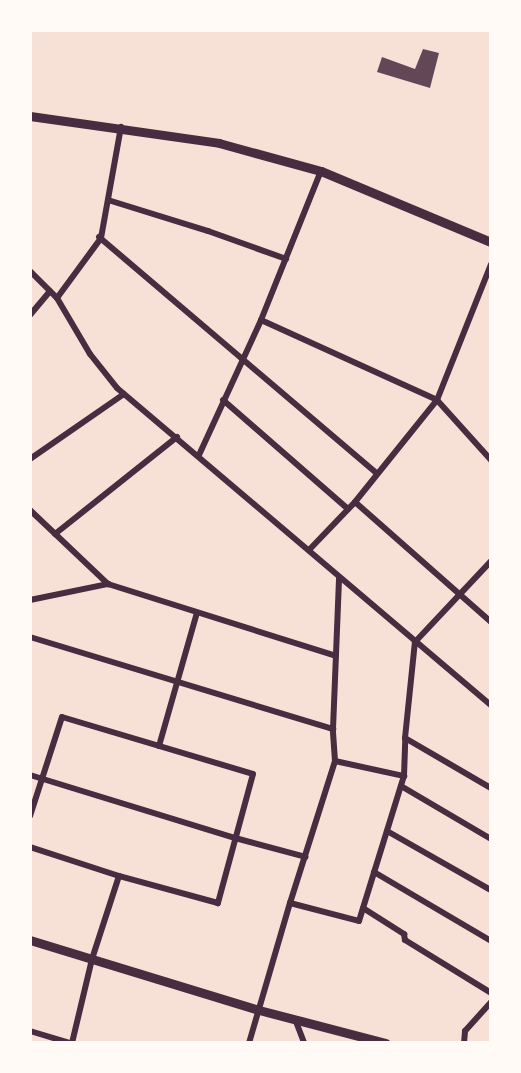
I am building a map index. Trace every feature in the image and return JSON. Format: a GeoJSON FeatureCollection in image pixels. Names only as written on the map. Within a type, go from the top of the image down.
{"type":"FeatureCollection","features":[{"type":"Feature","properties":{"kind":"main road"},"geometry":{"type":"LineString","coordinates":[[30,116],[121,127],[219,143],[321,171],[491,242]]}},
{"type":"Feature","properties":{"kind":"main road"},"geometry":{"type":"LineString","coordinates":[[30,940],[259,1010],[386,1043]]}},
{"type":"Feature","properties":{"kind":"street"},"geometry":{"type":"LineString","coordinates":[[57,298],[100,237],[121,127]]}},
{"type":"Feature","properties":{"kind":"street"},"geometry":{"type":"LineString","coordinates":[[199,455],[261,320],[321,171]]}},
{"type":"Feature","properties":{"kind":"street"},"geometry":{"type":"LineString","coordinates":[[108,201],[208,231],[286,259]]}},
{"type":"Feature","properties":{"kind":"street"},"geometry":{"type":"LineString","coordinates":[[100,237],[242,361],[377,474]]}},
{"type":"Feature","properties":{"kind":"street"},"geometry":{"type":"LineString","coordinates":[[309,550],[355,502],[437,400],[491,264]]}},
{"type":"Feature","properties":{"kind":"street"},"geometry":{"type":"LineString","coordinates":[[30,271],[57,298],[101,370],[124,394],[199,455],[339,578],[491,705]]}},
{"type":"Feature","properties":{"kind":"street"},"geometry":{"type":"LineString","coordinates":[[30,315],[50,291]]}},
{"type":"Feature","properties":{"kind":"street"},"geometry":{"type":"LineString","coordinates":[[261,320],[437,400],[491,460]]}},
{"type":"Feature","properties":{"kind":"street"},"geometry":{"type":"LineString","coordinates":[[30,459],[124,394]]}},
{"type":"Feature","properties":{"kind":"street"},"geometry":{"type":"LineString","coordinates":[[223,400],[348,508]]}},
{"type":"Feature","properties":{"kind":"street"},"geometry":{"type":"LineString","coordinates":[[55,534],[177,437]]}},
{"type":"Feature","properties":{"kind":"street"},"geometry":{"type":"LineString","coordinates":[[355,502],[491,622]]}},
{"type":"Feature","properties":{"kind":"street"},"geometry":{"type":"LineString","coordinates":[[30,510],[108,584],[336,656]]}},
{"type":"Feature","properties":{"kind":"street"},"geometry":{"type":"LineString","coordinates":[[290,903],[359,921],[404,776],[405,738],[415,642],[461,596],[491,561]]}},
{"type":"Feature","properties":{"kind":"street"},"geometry":{"type":"LineString","coordinates":[[249,1043],[335,761],[333,729],[339,578]]}},
{"type":"Feature","properties":{"kind":"street"},"geometry":{"type":"LineString","coordinates":[[30,600],[108,584]]}},
{"type":"Feature","properties":{"kind":"street"},"geometry":{"type":"LineString","coordinates":[[159,746],[197,613]]}},
{"type":"Feature","properties":{"kind":"street"},"geometry":{"type":"LineString","coordinates":[[30,637],[333,729]]}},
{"type":"Feature","properties":{"kind":"street"},"geometry":{"type":"LineString","coordinates":[[30,816],[44,779],[62,717],[253,774],[218,903],[119,876],[30,847]]}},
{"type":"Feature","properties":{"kind":"street"},"geometry":{"type":"LineString","coordinates":[[405,738],[491,788]]}},
{"type":"Feature","properties":{"kind":"street"},"geometry":{"type":"LineString","coordinates":[[335,761],[404,776]]}},
{"type":"Feature","properties":{"kind":"street"},"geometry":{"type":"LineString","coordinates":[[30,775],[235,838],[306,857]]}},
{"type":"Feature","properties":{"kind":"street"},"geometry":{"type":"LineString","coordinates":[[401,786],[491,839]]}},
{"type":"Feature","properties":{"kind":"street"},"geometry":{"type":"LineString","coordinates":[[387,831],[491,890]]}},
{"type":"Feature","properties":{"kind":"street"},"geometry":{"type":"LineString","coordinates":[[374,872],[491,940]]}},
{"type":"Feature","properties":{"kind":"street"},"geometry":{"type":"LineString","coordinates":[[30,1031],[71,1043],[92,958],[119,876]]}},
{"type":"Feature","properties":{"kind":"street"},"geometry":{"type":"LineString","coordinates":[[363,908],[404,934],[405,940],[491,993]]}},
{"type":"Feature","properties":{"kind":"street"},"geometry":{"type":"LineString","coordinates":[[464,1043],[465,1031],[491,1002]]}},
{"type":"Feature","properties":{"kind":"street"},"geometry":{"type":"LineString","coordinates":[[295,1019],[304,1043]]}},
{"type":"Feature","properties":{"kind":"building"},"geometry":{"type":"Polygon","coordinates":[[[423,49],[439,53],[430,88],[377,72],[382,57],[415,69],[423,49]]]}}]}
